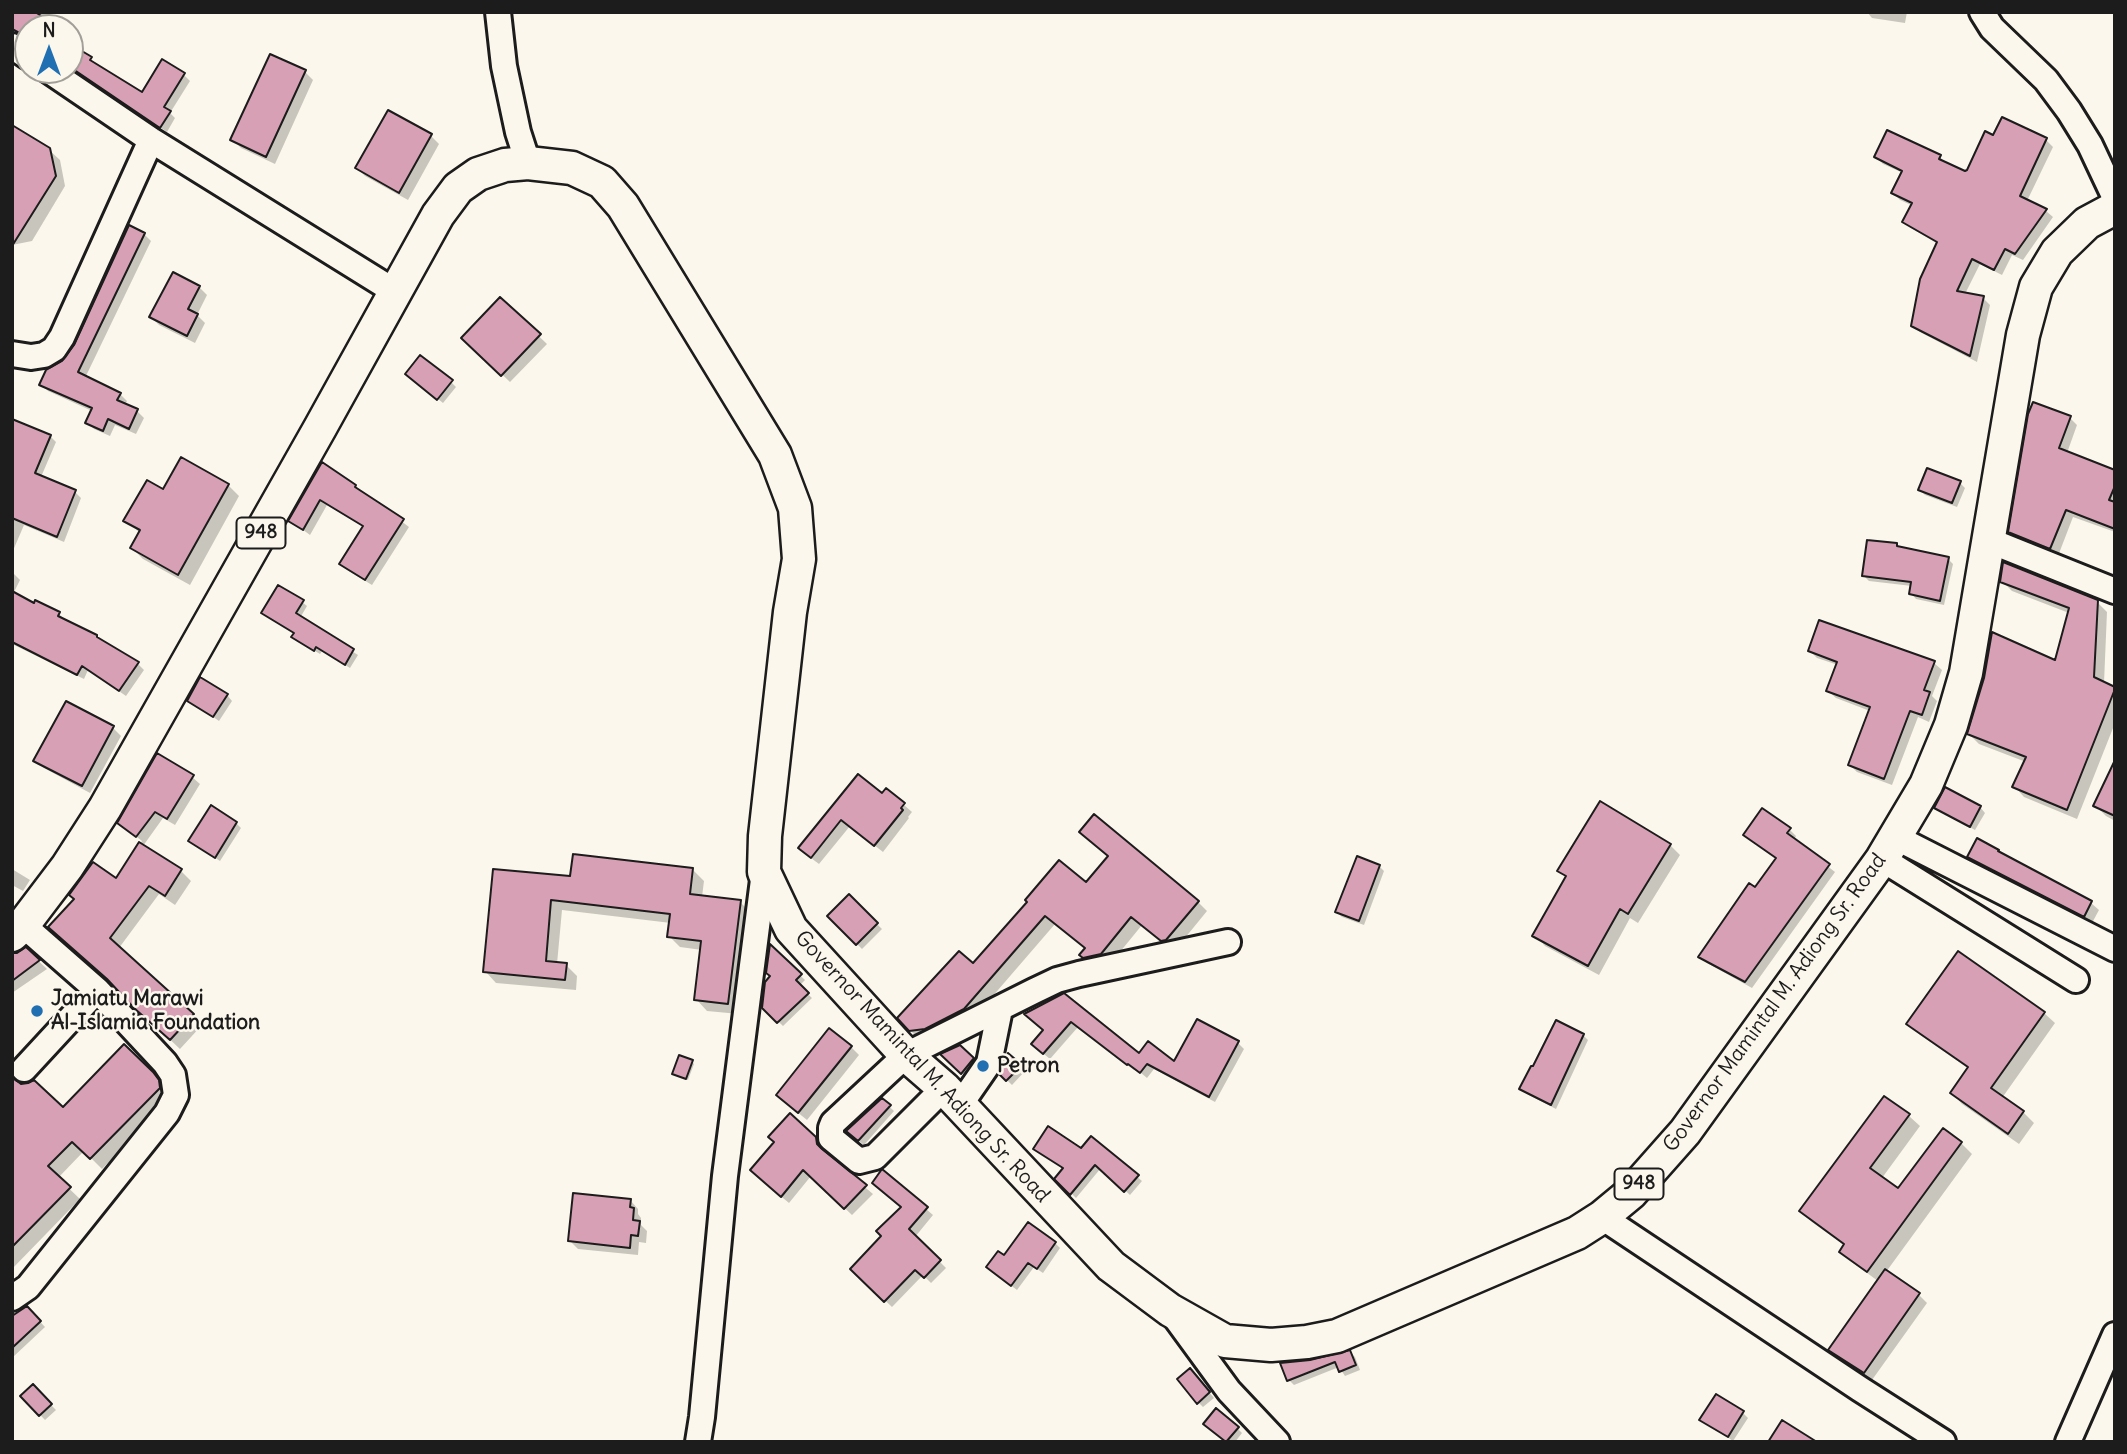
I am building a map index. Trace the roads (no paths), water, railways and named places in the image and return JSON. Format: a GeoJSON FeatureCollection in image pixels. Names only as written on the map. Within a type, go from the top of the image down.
{"type":"FeatureCollection","features":[{"type":"Feature","properties":{"kind":"main road","name":"Governor Mamintal M. Adiong Sr. Road"},"geometry":{"type":"LineString","coordinates":[[18,930],[67,867],[105,808],[438,215],[458,188],[478,174],[505,165],[528,163],[572,168],[602,182],[623,206],[775,455],[795,508],[799,559],[790,612],[772,772],[764,872],[791,929],[906,1055],[952,1097],[1111,1266],[1170,1310],[1225,1341],[1271,1345],[1338,1336],[1577,1233],[1602,1217],[1631,1192],[1685,1132],[1889,848],[1926,785],[1951,725],[1966,673],[2023,335],[2036,287],[2057,252],[2087,223],[2115,208]]}},
{"type":"Feature","properties":{"kind":"street"},"geometry":{"type":"LineString","coordinates":[[498,12],[504,66],[518,132],[528,163]]}},
{"type":"Feature","properties":{"kind":"street"},"geometry":{"type":"LineString","coordinates":[[1982,12],[1992,29],[2046,80],[2070,111],[2090,145],[2115,198]]}},
{"type":"Feature","properties":{"kind":"street"},"geometry":{"type":"LineString","coordinates":[[69,84],[151,140],[394,291]]}},
{"type":"Feature","properties":{"kind":"street"},"geometry":{"type":"LineString","coordinates":[[12,354],[32,357],[44,355],[54,349],[62,337],[151,140]]}},
{"type":"Feature","properties":{"kind":"street"},"geometry":{"type":"LineString","coordinates":[[1988,540],[2115,591]]}},
{"type":"Feature","properties":{"kind":"street"},"geometry":{"type":"LineString","coordinates":[[1889,848],[2115,949]]}},
{"type":"Feature","properties":{"kind":"street"},"geometry":{"type":"LineString","coordinates":[[1889,848],[2076,979]]}},
{"type":"Feature","properties":{"kind":"street"},"geometry":{"type":"LineString","coordinates":[[698,1442],[725,1176],[764,872]]}},
{"type":"Feature","properties":{"kind":"street"},"geometry":{"type":"LineString","coordinates":[[12,1298],[28,1287],[167,1113],[176,1095],[173,1075],[165,1063],[97,990],[18,930]]}},
{"type":"Feature","properties":{"kind":"street"},"geometry":{"type":"LineString","coordinates":[[1000,1009],[989,1063],[952,1097],[875,1157],[859,1161],[834,1142],[831,1134],[833,1123],[906,1055],[1057,980],[1228,942]]}},
{"type":"Feature","properties":{"kind":"street"},"geometry":{"type":"LineString","coordinates":[[24,1069],[97,990]]}},
{"type":"Feature","properties":{"kind":"street"},"geometry":{"type":"LineString","coordinates":[[1602,1217],[1943,1442]]}},
{"type":"Feature","properties":{"kind":"street"},"geometry":{"type":"LineString","coordinates":[[1170,1310],[1229,1391],[1277,1442]]}},
{"type":"Feature","properties":{"kind":"street"},"geometry":{"type":"LineString","coordinates":[[2068,1442],[2115,1335]]}},
{"type":"Feature","properties":{"kind":"place","name":"Jamiatu Marawi Al-Islamia Foundation"},"geometry":{"type":"Point","coordinates":[37,1011]}},
{"type":"Feature","properties":{"kind":"place","name":"Petron"},"geometry":{"type":"Point","coordinates":[983,1066]}}]}
